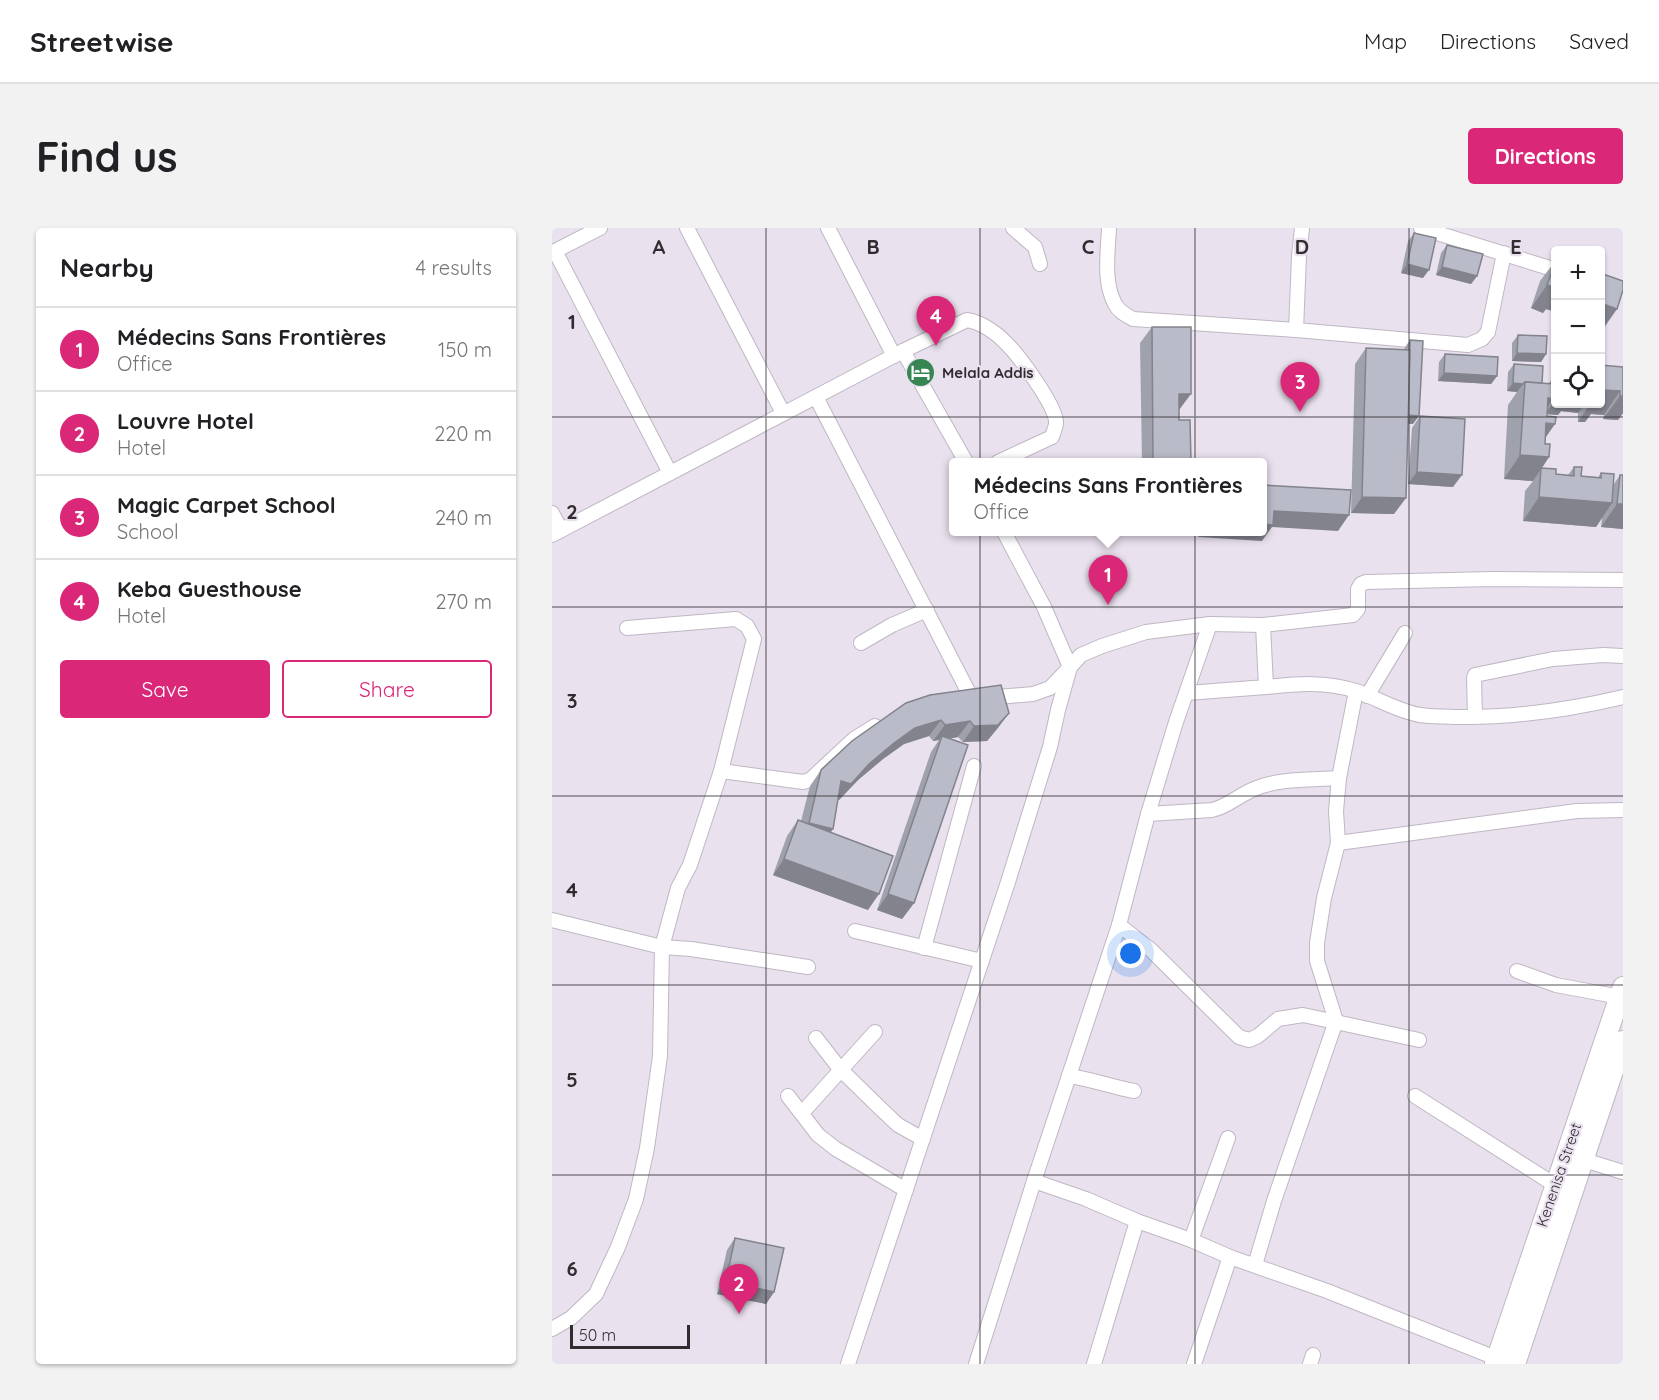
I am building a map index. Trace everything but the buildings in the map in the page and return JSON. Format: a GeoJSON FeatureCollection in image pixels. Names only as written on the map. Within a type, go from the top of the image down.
{"type":"FeatureCollection","features":[{"type":"Feature","properties":{"kind":"main road","name":"Kenenisa Street"},"geometry":{"type":"LineString","coordinates":[[1496,1361],[1621,992]]}},
{"type":"Feature","properties":{"kind":"main road","name":"Kenenisa Street"},"geometry":{"type":"LineString","coordinates":[[1515,1364],[1623,1041]]}},
{"type":"Feature","properties":{"kind":"street"},"geometry":{"type":"LineString","coordinates":[[600,228],[553,252],[670,473]]}},
{"type":"Feature","properties":{"kind":"street"},"geometry":{"type":"LineString","coordinates":[[687,228],[783,413]]}},
{"type":"Feature","properties":{"kind":"street"},"geometry":{"type":"LineString","coordinates":[[828,228],[898,354],[963,458]]}},
{"type":"Feature","properties":{"kind":"street"},"geometry":{"type":"LineString","coordinates":[[1014,228],[1035,247],[1040,264]]}},
{"type":"Feature","properties":{"kind":"street"},"geometry":{"type":"LineString","coordinates":[[1109,228],[1109,288],[1115,304],[1122,313],[1133,319],[1468,345],[1482,339],[1488,332],[1504,253]]}},
{"type":"Feature","properties":{"kind":"street"},"geometry":{"type":"LineString","coordinates":[[1296,330],[1302,228]]}},
{"type":"Feature","properties":{"kind":"street"},"geometry":{"type":"LineString","coordinates":[[1421,228],[1551,268]]}},
{"type":"Feature","properties":{"kind":"street"},"geometry":{"type":"LineString","coordinates":[[552,513],[556,533],[783,413],[967,320],[990,330],[1006,342],[1052,407],[1056,422],[1052,437],[1007,458]]}},
{"type":"Feature","properties":{"kind":"street"},"geometry":{"type":"LineString","coordinates":[[816,397],[927,610],[967,699],[1033,694],[1050,688],[1081,655],[1146,632],[1210,624],[1263,625],[1353,615],[1358,609],[1358,589],[1366,582],[1492,579],[1623,580]]}},
{"type":"Feature","properties":{"kind":"street"},"geometry":{"type":"LineString","coordinates":[[848,1364],[982,961],[1050,747],[1070,667],[1044,607],[1007,536]]}},
{"type":"Feature","properties":{"kind":"street"},"geometry":{"type":"LineString","coordinates":[[861,643],[892,625],[927,610]]}},
{"type":"Feature","properties":{"kind":"street"},"geometry":{"type":"LineString","coordinates":[[552,1329],[571,1318],[597,1294],[636,1199],[647,1148],[660,1056],[662,947],[678,888],[690,865],[721,771],[754,639],[747,626],[736,619],[627,628]]}},
{"type":"Feature","properties":{"kind":"street"},"geometry":{"type":"LineString","coordinates":[[976,1364],[1119,925],[1148,814],[1176,722],[1210,624]]}},
{"type":"Feature","properties":{"kind":"street"},"geometry":{"type":"LineString","coordinates":[[1263,625],[1266,687]]}},
{"type":"Feature","properties":{"kind":"street"},"geometry":{"type":"LineString","coordinates":[[1255,1265],[1274,1201],[1336,1022],[1317,961],[1317,943],[1328,880],[1338,843],[1336,811],[1339,778],[1362,694],[1406,633]]}},
{"type":"Feature","properties":{"kind":"street"},"geometry":{"type":"LineString","coordinates":[[1474,717],[1475,675],[1553,659],[1603,655],[1623,656]]}},
{"type":"Feature","properties":{"kind":"street"},"geometry":{"type":"LineString","coordinates":[[1187,693],[1302,683],[1321,684],[1362,694],[1416,715],[1474,717],[1581,707],[1623,697]]}},
{"type":"Feature","properties":{"kind":"street"},"geometry":{"type":"LineString","coordinates":[[721,771],[803,782],[810,780],[854,739],[889,719]]}},
{"type":"Feature","properties":{"kind":"street"},"geometry":{"type":"LineString","coordinates":[[924,948],[974,766]]}},
{"type":"Feature","properties":{"kind":"street"},"geometry":{"type":"LineString","coordinates":[[1148,814],[1212,810],[1270,783],[1339,778]]}},
{"type":"Feature","properties":{"kind":"street"},"geometry":{"type":"LineString","coordinates":[[1338,843],[1577,811],[1623,810]]}},
{"type":"Feature","properties":{"kind":"street"},"geometry":{"type":"LineString","coordinates":[[552,920],[662,947],[691,949],[808,967]]}},
{"type":"Feature","properties":{"kind":"street"},"geometry":{"type":"LineString","coordinates":[[1119,925],[1151,950],[1239,1036],[1249,1040],[1258,1036],[1278,1019],[1303,1015],[1419,1040]]}},
{"type":"Feature","properties":{"kind":"street"},"geometry":{"type":"LineString","coordinates":[[855,931],[982,961]]}},
{"type":"Feature","properties":{"kind":"street"},"geometry":{"type":"LineString","coordinates":[[1517,971],[1556,985],[1621,992]]}},
{"type":"Feature","properties":{"kind":"street"},"geometry":{"type":"LineString","coordinates":[[802,1113],[875,1032]]}},
{"type":"Feature","properties":{"kind":"street"},"geometry":{"type":"LineString","coordinates":[[816,1038],[840,1069],[898,1125],[923,1139]]}},
{"type":"Feature","properties":{"kind":"street"},"geometry":{"type":"LineString","coordinates":[[1069,1076],[1134,1091]]}},
{"type":"Feature","properties":{"kind":"street"},"geometry":{"type":"LineString","coordinates":[[788,1096],[818,1134],[836,1149],[906,1190]]}},
{"type":"Feature","properties":{"kind":"street"},"geometry":{"type":"LineString","coordinates":[[1416,1096],[1555,1185]]}},
{"type":"Feature","properties":{"kind":"street"},"geometry":{"type":"LineString","coordinates":[[1191,1240],[1228,1138]]}},
{"type":"Feature","properties":{"kind":"street"},"geometry":{"type":"LineString","coordinates":[[1584,1160],[1623,1172]]}},
{"type":"Feature","properties":{"kind":"street"},"geometry":{"type":"LineString","coordinates":[[1034,1181],[1086,1199],[1230,1257],[1327,1291],[1496,1361]]}},
{"type":"Feature","properties":{"kind":"street"},"geometry":{"type":"LineString","coordinates":[[1094,1364],[1137,1221]]}},
{"type":"Feature","properties":{"kind":"street"},"geometry":{"type":"LineString","coordinates":[[1194,1364],[1230,1257]]}},
{"type":"Feature","properties":{"kind":"place","name":"Keba Guesthouse"},"geometry":{"type":"Point","coordinates":[936,346]}},
{"type":"Feature","properties":{"kind":"place","name":"Melala Addis"},"geometry":{"type":"Point","coordinates":[921,373]}},
{"type":"Feature","properties":{"kind":"place","name":"Magic Carpet School"},"geometry":{"type":"Point","coordinates":[1300,412]}},
{"type":"Feature","properties":{"kind":"place","name":"Médecins Sans Frontières"},"geometry":{"type":"Point","coordinates":[1108,605]}},
{"type":"Feature","properties":{"kind":"place","name":"Louvre Hotel"},"geometry":{"type":"Point","coordinates":[739,1314]}}]}
